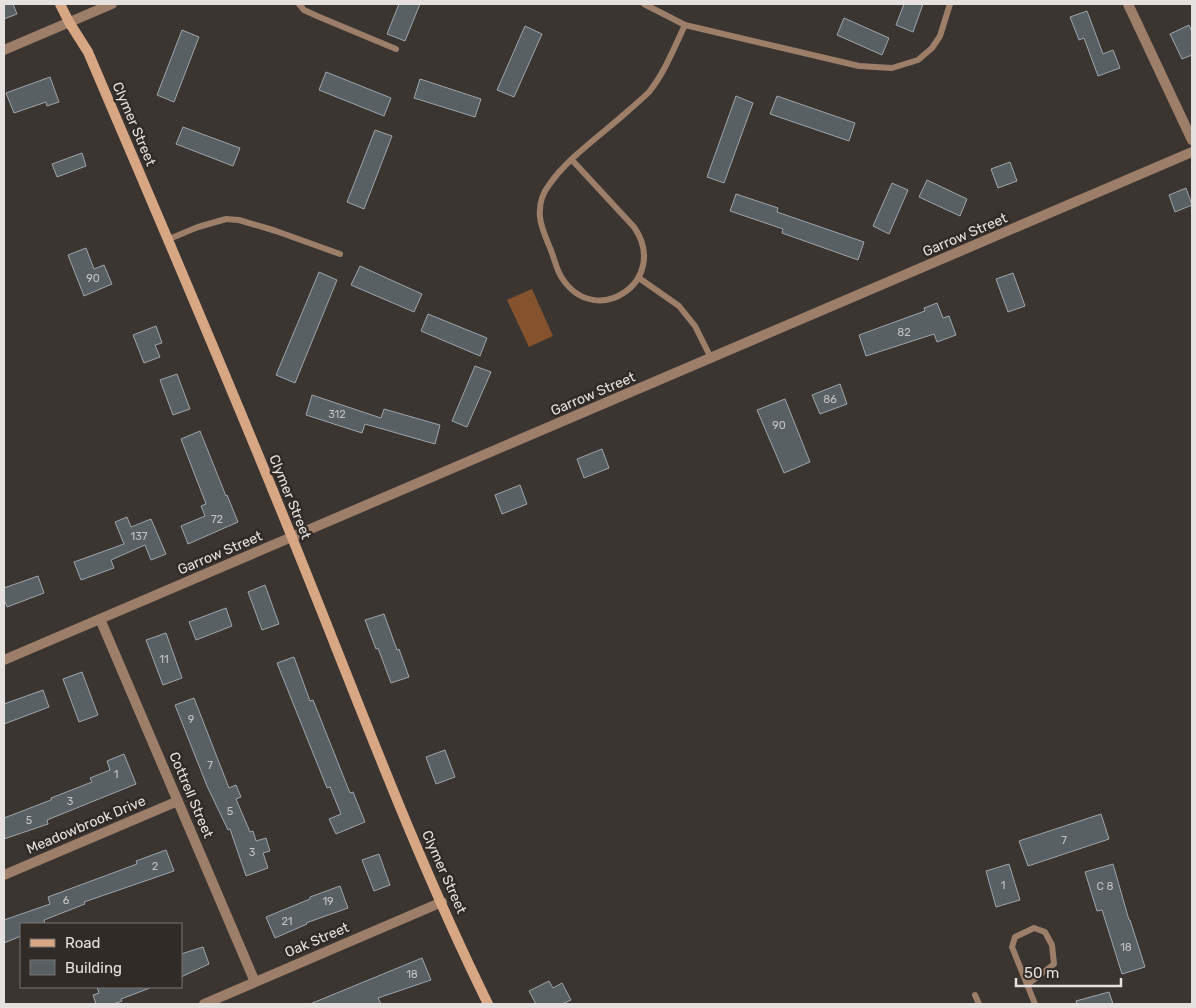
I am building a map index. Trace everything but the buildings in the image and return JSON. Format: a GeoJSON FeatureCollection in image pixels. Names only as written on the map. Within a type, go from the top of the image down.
{"type":"FeatureCollection","features":[{"type":"Feature","properties":{"kind":"street","name":"Clymer Street"},"geometry":{"type":"LineString","coordinates":[[60,4],[88,52],[169,239],[401,808],[488,1004]]}},
{"type":"Feature","properties":{"kind":"street"},"geometry":{"type":"LineString","coordinates":[[4,50],[112,4]]}},
{"type":"Feature","properties":{"kind":"street"},"geometry":{"type":"LineString","coordinates":[[1128,4],[1192,140]]}},
{"type":"Feature","properties":{"kind":"street","name":"Garrow Street"},"geometry":{"type":"LineString","coordinates":[[4,660],[1192,152]]}},
{"type":"Feature","properties":{"kind":"street","name":"Cottrell Street"},"geometry":{"type":"LineString","coordinates":[[100,619],[255,982]]}},
{"type":"Feature","properties":{"kind":"street","name":"Meadowbrook Drive"},"geometry":{"type":"LineString","coordinates":[[4,875],[178,801]]}},
{"type":"Feature","properties":{"kind":"street","name":"Oak Street"},"geometry":{"type":"LineString","coordinates":[[204,1004],[442,902]]}},
{"type":"Feature","properties":{"kind":"lane"},"geometry":{"type":"LineString","coordinates":[[298,4],[304,10],[317,16],[396,49]]}},
{"type":"Feature","properties":{"kind":"lane"},"geometry":{"type":"LineString","coordinates":[[644,4],[685,25],[860,66],[892,68],[918,60],[932,48],[940,36],[950,4]]}},
{"type":"Feature","properties":{"kind":"lane"},"geometry":{"type":"LineString","coordinates":[[572,160],[641,236],[644,249],[644,266],[639,278],[633,286],[609,300],[586,299],[577,294],[562,277],[540,218],[542,198],[548,185],[572,160],[649,92],[666,66],[685,25]]}},
{"type":"Feature","properties":{"kind":"lane"},"geometry":{"type":"LineString","coordinates":[[169,239],[198,227],[226,219],[239,220],[276,230],[340,254]]}},
{"type":"Feature","properties":{"kind":"lane"},"geometry":{"type":"LineString","coordinates":[[639,278],[679,306],[695,326],[711,358]]}},
{"type":"Feature","properties":{"kind":"lane"},"geometry":{"type":"LineString","coordinates":[[1027,985],[1054,964],[1052,945],[1045,932],[1034,928],[1015,937],[1012,948],[1027,985],[1035,1004]]}},
{"type":"Feature","properties":{"kind":"lane"},"geometry":{"type":"LineString","coordinates":[[975,995],[979,1004]]}},
{"type":"Feature","properties":{"kind":"shaded area"},"geometry":{"type":"Polygon","coordinates":[[[532,289],[553,336],[529,347],[507,300],[532,289]]]}}]}
